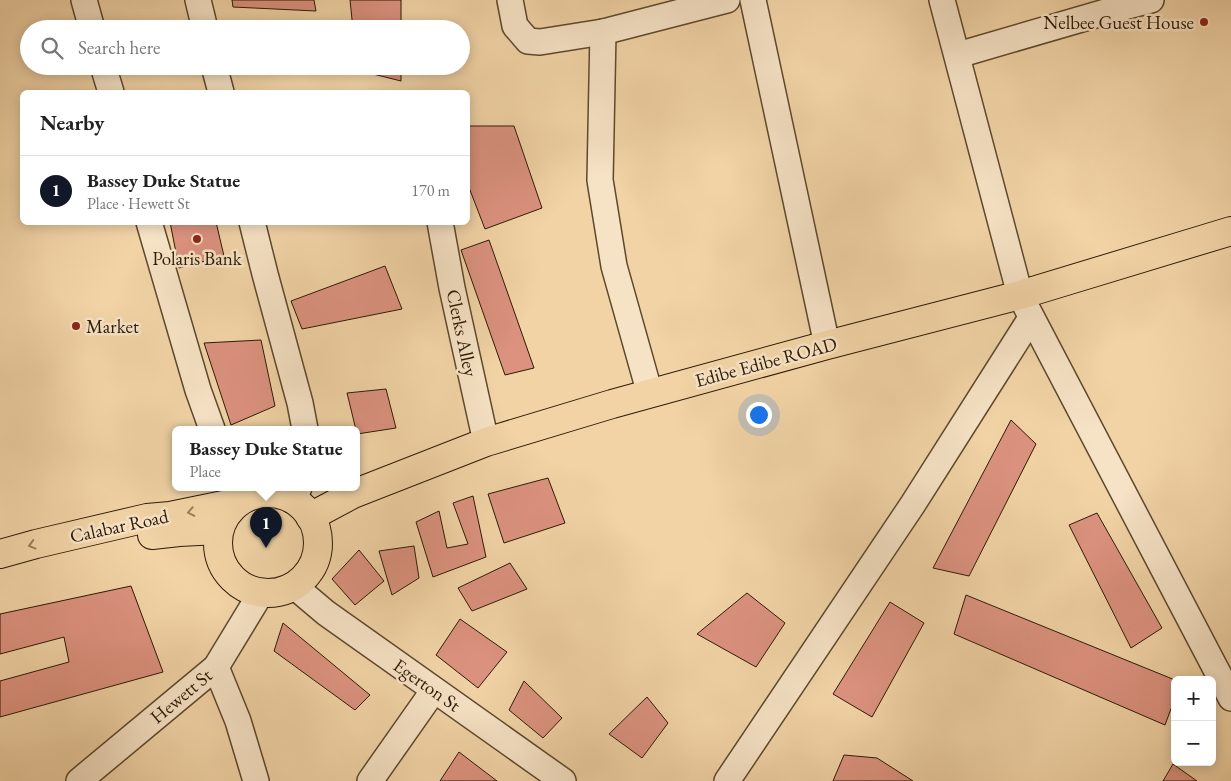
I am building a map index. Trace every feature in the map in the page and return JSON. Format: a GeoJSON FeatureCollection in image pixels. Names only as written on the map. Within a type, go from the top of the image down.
{"type":"FeatureCollection","features":[{"type":"Feature","properties":{"kind":"main road","name":"Edibe Edibe ROAD"},"geometry":{"type":"LineString","coordinates":[[301,502],[353,494],[486,442],[827,345],[1026,306],[1231,231]]}},
{"type":"Feature","properties":{"kind":"main road"},"geometry":{"type":"LineString","coordinates":[[266,493],[281,495],[301,502],[316,532],[317,547],[314,562],[306,576],[294,586],[278,592],[261,593],[244,588],[231,577],[221,563],[217,547],[219,530],[236,494],[252,496],[266,493]]}},
{"type":"Feature","properties":{"kind":"main road","name":"Calabar Road"},"geometry":{"type":"LineString","coordinates":[[0,554],[147,518],[170,516],[236,494]]}},
{"type":"Feature","properties":{"kind":"main road","name":"Calabar Road"},"geometry":{"type":"LineString","coordinates":[[0,572],[133,538],[179,532],[219,530]]}},
{"type":"Feature","properties":{"kind":"street"},"geometry":{"type":"LineString","coordinates":[[84,0],[90,20]]}},
{"type":"Feature","properties":{"kind":"street"},"geometry":{"type":"LineString","coordinates":[[198,0],[203,20]]}},
{"type":"Feature","properties":{"kind":"street"},"geometry":{"type":"LineString","coordinates":[[510,0],[515,26],[528,41],[540,42],[603,32],[728,0]]}},
{"type":"Feature","properties":{"kind":"street"},"geometry":{"type":"LineString","coordinates":[[753,0],[827,345]]}},
{"type":"Feature","properties":{"kind":"street"},"geometry":{"type":"LineString","coordinates":[[942,0],[1026,306],[1231,698]]}},
{"type":"Feature","properties":{"kind":"street"},"geometry":{"type":"LineString","coordinates":[[958,55],[1151,0]]}},
{"type":"Feature","properties":{"kind":"street"},"geometry":{"type":"LineString","coordinates":[[603,32],[600,180],[614,266],[650,394]]}},
{"type":"Feature","properties":{"kind":"street"},"geometry":{"type":"LineString","coordinates":[[106,75],[110,90]]}},
{"type":"Feature","properties":{"kind":"street"},"geometry":{"type":"LineString","coordinates":[[216,75],[220,90]]}},
{"type":"Feature","properties":{"kind":"street"},"geometry":{"type":"LineString","coordinates":[[150,225],[198,390],[211,426]]}},
{"type":"Feature","properties":{"kind":"street"},"geometry":{"type":"LineString","coordinates":[[253,225],[304,426]]}},
{"type":"Feature","properties":{"kind":"street","name":"Clerks Alley"},"geometry":{"type":"LineString","coordinates":[[441,225],[452,288],[486,442]]}},
{"type":"Feature","properties":{"kind":"street"},"geometry":{"type":"LineString","coordinates":[[727,781],[914,504],[1026,306]]}},
{"type":"Feature","properties":{"kind":"street","name":"Egerton St"},"geometry":{"type":"LineString","coordinates":[[294,586],[326,613],[563,781]]}},
{"type":"Feature","properties":{"kind":"street","name":"Hewett St"},"geometry":{"type":"LineString","coordinates":[[79,781],[216,667],[261,593]]}},
{"type":"Feature","properties":{"kind":"street"},"geometry":{"type":"LineString","coordinates":[[216,667],[238,721],[256,781]]}},
{"type":"Feature","properties":{"kind":"street"},"geometry":{"type":"LineString","coordinates":[[370,781],[434,690]]}},
{"type":"Feature","properties":{"kind":"building"},"geometry":{"type":"Polygon","coordinates":[[[232,0],[314,0],[316,11],[233,7],[232,0]]]}},
{"type":"Feature","properties":{"kind":"building"},"geometry":{"type":"Polygon","coordinates":[[[350,0],[401,0],[401,20],[352,20],[350,0]]]}},
{"type":"Feature","properties":{"kind":"building"},"geometry":{"type":"Polygon","coordinates":[[[377,75],[401,75],[401,81],[377,75]]]}},
{"type":"Feature","properties":{"kind":"building"},"geometry":{"type":"Polygon","coordinates":[[[470,126],[514,126],[542,208],[485,229],[470,190],[470,126]]]}},
{"type":"Feature","properties":{"kind":"building","name":"Polaris Bank"},"geometry":{"type":"Polygon","coordinates":[[[171,225],[217,225],[224,256],[179,268],[171,225]]]}},
{"type":"Feature","properties":{"kind":"building"},"geometry":{"type":"Polygon","coordinates":[[[489,240],[534,368],[505,375],[461,250],[489,240]]]}},
{"type":"Feature","properties":{"kind":"building"},"geometry":{"type":"Polygon","coordinates":[[[385,266],[402,309],[302,329],[291,301],[385,266]]]}},
{"type":"Feature","properties":{"kind":"building"},"geometry":{"type":"Polygon","coordinates":[[[261,340],[275,406],[231,425],[204,343],[261,340]]]}},
{"type":"Feature","properties":{"kind":"building"},"geometry":{"type":"Polygon","coordinates":[[[386,389],[396,428],[360,434],[360,426],[355,426],[347,393],[386,389]]]}},
{"type":"Feature","properties":{"kind":"building"},"geometry":{"type":"Polygon","coordinates":[[[1011,420],[1036,444],[969,576],[933,568],[1011,420]]]}},
{"type":"Feature","properties":{"kind":"building"},"geometry":{"type":"Polygon","coordinates":[[[548,478],[565,523],[504,543],[488,494],[548,478]]]}},
{"type":"Feature","properties":{"kind":"building"},"geometry":{"type":"Polygon","coordinates":[[[473,496],[486,557],[433,577],[416,522],[439,511],[447,548],[468,544],[453,503],[473,496]]]}},
{"type":"Feature","properties":{"kind":"building"},"geometry":{"type":"Polygon","coordinates":[[[1097,513],[1162,628],[1131,648],[1069,525],[1097,513]]]}},
{"type":"Feature","properties":{"kind":"building"},"geometry":{"type":"Polygon","coordinates":[[[414,546],[419,578],[392,595],[379,551],[414,546]]]}},
{"type":"Feature","properties":{"kind":"building"},"geometry":{"type":"Polygon","coordinates":[[[359,550],[384,581],[355,605],[332,579],[359,550]]]}},
{"type":"Feature","properties":{"kind":"building"},"geometry":{"type":"Polygon","coordinates":[[[510,563],[527,589],[472,611],[458,588],[510,563]]]}},
{"type":"Feature","properties":{"kind":"building"},"geometry":{"type":"Polygon","coordinates":[[[131,586],[163,672],[0,717],[0,681],[69,662],[64,637],[0,654],[0,614],[131,586]]]}},
{"type":"Feature","properties":{"kind":"building"},"geometry":{"type":"Polygon","coordinates":[[[747,593],[785,623],[756,667],[697,634],[747,593]]]}},
{"type":"Feature","properties":{"kind":"building"},"geometry":{"type":"Polygon","coordinates":[[[966,595],[1171,678],[1171,709],[1165,725],[954,634],[966,595]]]}},
{"type":"Feature","properties":{"kind":"building"},"geometry":{"type":"Polygon","coordinates":[[[890,602],[924,623],[872,717],[833,694],[890,602]]]}},
{"type":"Feature","properties":{"kind":"building"},"geometry":{"type":"Polygon","coordinates":[[[460,619],[507,652],[478,688],[436,655],[460,619]]]}},
{"type":"Feature","properties":{"kind":"building"},"geometry":{"type":"Polygon","coordinates":[[[283,623],[370,695],[355,710],[274,651],[283,623]]]}},
{"type":"Feature","properties":{"kind":"building"},"geometry":{"type":"Polygon","coordinates":[[[524,681],[562,718],[543,738],[509,710],[524,681]]]}},
{"type":"Feature","properties":{"kind":"building"},"geometry":{"type":"Polygon","coordinates":[[[647,697],[668,723],[642,758],[609,734],[647,697]]]}},
{"type":"Feature","properties":{"kind":"building"},"geometry":{"type":"Polygon","coordinates":[[[459,752],[497,781],[440,781],[459,752]]]}},
{"type":"Feature","properties":{"kind":"building"},"geometry":{"type":"Polygon","coordinates":[[[844,755],[877,758],[913,781],[833,781],[844,755]]]}},
{"type":"Feature","properties":{"kind":"building"},"geometry":{"type":"Polygon","coordinates":[[[1172,766],[1176,766],[1197,781],[1163,781],[1172,766]]]}},
{"type":"Feature","properties":{"kind":"place","name":"Nelbee Guest House"},"geometry":{"type":"Point","coordinates":[1204,22]}},
{"type":"Feature","properties":{"kind":"place","name":"Polaris Bank"},"geometry":{"type":"Point","coordinates":[197,239]}},
{"type":"Feature","properties":{"kind":"place","name":"Market"},"geometry":{"type":"Point","coordinates":[76,326]}},
{"type":"Feature","properties":{"kind":"place","name":"Bassey Duke Statue"},"geometry":{"type":"Point","coordinates":[266,548]}}]}
